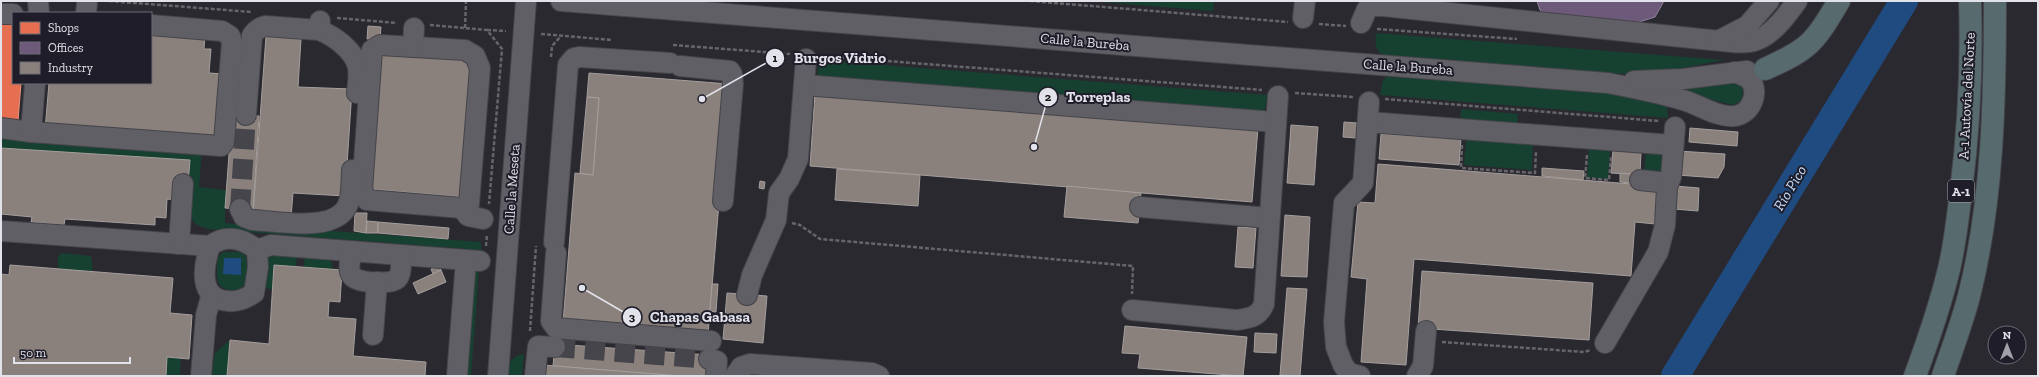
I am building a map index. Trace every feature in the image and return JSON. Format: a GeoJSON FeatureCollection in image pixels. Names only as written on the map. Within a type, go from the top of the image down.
{"type":"FeatureCollection","features":[{"type":"Feature","properties":{"kind":"highway"},"geometry":{"type":"LineString","coordinates":[[1765,69],[1795,56],[1808,47],[1818,36],[1839,1]]}},
{"type":"Feature","properties":{"kind":"highway","name":"A-1 Autovía del Norte"},"geometry":{"type":"LineString","coordinates":[[1915,376],[1942,298],[1950,268],[1958,216],[1969,102],[1971,40],[1970,1]]}},
{"type":"Feature","properties":{"kind":"highway","name":"A-1 Autovía del Norte"},"geometry":{"type":"LineString","coordinates":[[1943,376],[1969,295],[1980,241],[1987,187],[1995,72],[1995,1]]}},
{"type":"Feature","properties":{"kind":"street"},"geometry":{"type":"LineString","coordinates":[[38,1],[39,12]]}},
{"type":"Feature","properties":{"kind":"street","name":"Calle la Meseta"},"geometry":{"type":"LineString","coordinates":[[498,376],[526,1]]}},
{"type":"Feature","properties":{"kind":"street","name":"Calle la Bureba"},"geometry":{"type":"LineString","coordinates":[[561,1],[1608,83],[1644,90],[1685,101],[1718,113],[1736,116],[1748,109],[1754,96],[1754,86],[1749,79],[1734,72]]}},
{"type":"Feature","properties":{"kind":"street"},"geometry":{"type":"LineString","coordinates":[[1720,40],[1747,26],[1769,1]]}},
{"type":"Feature","properties":{"kind":"street"},"geometry":{"type":"LineString","coordinates":[[1361,23],[1367,9],[1373,6],[1383,6],[1720,40],[1754,41],[1767,33],[1785,16],[1797,1]]}},
{"type":"Feature","properties":{"kind":"street"},"geometry":{"type":"LineString","coordinates":[[1,14],[12,14]]}},
{"type":"Feature","properties":{"kind":"street"},"geometry":{"type":"LineString","coordinates":[[1,128],[31,132],[221,146],[224,142],[227,112],[232,42],[230,36],[222,31],[163,20]]}},
{"type":"Feature","properties":{"kind":"street"},"geometry":{"type":"LineString","coordinates":[[240,209],[244,217],[252,220],[312,224],[333,219],[343,212],[351,195],[358,67],[352,54],[332,36],[325,23],[284,23],[258,28],[252,36],[246,115]]}},
{"type":"Feature","properties":{"kind":"street"},"geometry":{"type":"LineString","coordinates":[[414,31],[465,50],[475,56],[480,68],[470,197],[469,204],[462,208],[367,200],[362,190],[372,50],[380,45],[414,31]]}},
{"type":"Feature","properties":{"kind":"street"},"geometry":{"type":"LineString","coordinates":[[712,358],[556,328],[551,321],[545,287],[555,247],[568,65],[574,58],[586,49],[674,58],[702,59],[730,71],[732,74],[724,201]]}},
{"type":"Feature","properties":{"kind":"street"},"geometry":{"type":"LineString","coordinates":[[747,295],[752,275],[776,220],[779,193],[789,179],[798,158],[808,56]]}},
{"type":"Feature","properties":{"kind":"street","name":"Calle la Bureba"},"geometry":{"type":"LineString","coordinates":[[1608,83],[1683,79],[1765,69]]}},
{"type":"Feature","properties":{"kind":"street"},"geometry":{"type":"LineString","coordinates":[[31,132],[35,84]]}},
{"type":"Feature","properties":{"kind":"street"},"geometry":{"type":"LineString","coordinates":[[804,85],[1276,122]]}},
{"type":"Feature","properties":{"kind":"street"},"geometry":{"type":"LineString","coordinates":[[1132,310],[1237,320],[1252,317],[1261,312],[1264,304],[1278,93]]}},
{"type":"Feature","properties":{"kind":"street"},"geometry":{"type":"LineString","coordinates":[[1360,376],[1349,373],[1343,365],[1336,347],[1334,322],[1344,203],[1363,183],[1369,100]]}},
{"type":"Feature","properties":{"kind":"street"},"geometry":{"type":"LineString","coordinates":[[1368,122],[1672,131],[1671,177],[1668,183],[1665,225],[1658,252],[1605,343]]}},
{"type":"Feature","properties":{"kind":"street"},"geometry":{"type":"LineString","coordinates":[[1640,180],[1668,183]]}},
{"type":"Feature","properties":{"kind":"street"},"geometry":{"type":"LineString","coordinates":[[180,244],[183,184]]}},
{"type":"Feature","properties":{"kind":"street"},"geometry":{"type":"LineString","coordinates":[[1140,207],[1269,218]]}},
{"type":"Feature","properties":{"kind":"street"},"geometry":{"type":"LineString","coordinates":[[462,208],[468,216],[486,222]]}},
{"type":"Feature","properties":{"kind":"street"},"geometry":{"type":"LineString","coordinates":[[1,231],[210,246]]}},
{"type":"Feature","properties":{"kind":"street"},"geometry":{"type":"LineString","coordinates":[[201,376],[206,315],[211,297],[206,285],[204,270],[210,246],[218,239],[235,239],[248,242],[256,250],[258,267],[254,293],[245,299],[234,301],[220,300],[211,297]]}},
{"type":"Feature","properties":{"kind":"street"},"geometry":{"type":"LineString","coordinates":[[256,250],[271,245],[401,255],[477,256],[457,376]]}},
{"type":"Feature","properties":{"kind":"street"},"geometry":{"type":"LineString","coordinates":[[351,251],[350,272],[352,277],[358,280],[388,283],[396,280],[400,274],[401,255]]}},
{"type":"Feature","properties":{"kind":"street"},"geometry":{"type":"LineString","coordinates":[[372,335],[377,282]]}},
{"type":"Feature","properties":{"kind":"street"},"geometry":{"type":"LineString","coordinates":[[1417,376],[1423,366],[1426,336]]}},
{"type":"Feature","properties":{"kind":"street"},"geometry":{"type":"LineString","coordinates":[[535,376],[541,346]]}},
{"type":"Feature","properties":{"kind":"street"},"geometry":{"type":"LineString","coordinates":[[735,376],[741,366],[750,364],[872,373],[879,376]]}},
{"type":"Feature","properties":{"kind":"path"},"geometry":{"type":"LineString","coordinates":[[109,1],[254,12]]}},
{"type":"Feature","properties":{"kind":"path"},"geometry":{"type":"LineString","coordinates":[[465,28],[466,1]]}},
{"type":"Feature","properties":{"kind":"path"},"geometry":{"type":"LineString","coordinates":[[1030,1],[1301,14]]}},
{"type":"Feature","properties":{"kind":"path"},"geometry":{"type":"LineString","coordinates":[[325,23],[414,31],[465,28],[618,40]]}},
{"type":"Feature","properties":{"kind":"path"},"geometry":{"type":"LineString","coordinates":[[477,256],[486,222],[502,48],[487,30]]}},
{"type":"Feature","properties":{"kind":"path"},"geometry":{"type":"LineString","coordinates":[[674,58],[808,56],[1369,100],[1672,131]]}},
{"type":"Feature","properties":{"kind":"path"},"geometry":{"type":"LineString","coordinates":[[1463,137],[1461,168],[1535,173],[1536,150]]}},
{"type":"Feature","properties":{"kind":"path"},"geometry":{"type":"LineString","coordinates":[[1587,153],[1585,178],[1603,180],[1609,180],[1611,154]]}},
{"type":"Feature","properties":{"kind":"path"},"geometry":{"type":"LineString","coordinates":[[776,220],[800,225],[820,239],[1133,266],[1132,310]]}},
{"type":"Feature","properties":{"kind":"path"},"geometry":{"type":"LineString","coordinates":[[1426,336],[1584,352],[1595,349],[1605,343]]}},
{"type":"Feature","properties":{"kind":"green space"},"geometry":{"type":"Polygon","coordinates":[[[1087,1],[1214,1],[1213,11],[1087,1]]]}},
{"type":"Feature","properties":{"kind":"green space"},"geometry":{"type":"Polygon","coordinates":[[[1376,33],[1724,60],[1662,72],[1624,74],[1383,55],[1378,51],[1376,46],[1376,33]]]}},
{"type":"Feature","properties":{"kind":"green space"},"geometry":{"type":"Polygon","coordinates":[[[818,60],[1268,95],[1265,109],[1262,112],[817,80],[818,60]]]}},
{"type":"Feature","properties":{"kind":"green space"},"geometry":{"type":"Polygon","coordinates":[[[1389,75],[1608,89],[1662,103],[1667,108],[1668,118],[1380,95],[1383,80],[1389,75]]]}},
{"type":"Feature","properties":{"kind":"green space"},"geometry":{"type":"Polygon","coordinates":[[[1736,81],[1744,87],[1741,101],[1732,105],[1675,90],[1736,81]]]}},
{"type":"Feature","properties":{"kind":"green space"},"geometry":{"type":"Polygon","coordinates":[[[1461,109],[1518,114],[1517,127],[1460,122],[1461,109]]]}},
{"type":"Feature","properties":{"kind":"green space"},"geometry":{"type":"Polygon","coordinates":[[[1,135],[202,149],[199,187],[226,190],[225,223],[481,242],[481,250],[208,229],[195,223],[189,210],[188,192],[190,160],[1,148],[1,135]]]}},
{"type":"Feature","properties":{"kind":"green space"},"geometry":{"type":"Polygon","coordinates":[[[1466,140],[1533,144],[1532,170],[1464,165],[1466,140]]]}},
{"type":"Feature","properties":{"kind":"green space"},"geometry":{"type":"Polygon","coordinates":[[[1589,149],[1610,150],[1608,179],[1587,177],[1589,149]]]}},
{"type":"Feature","properties":{"kind":"green space"},"geometry":{"type":"Polygon","coordinates":[[[1646,153],[1662,154],[1662,176],[1644,174],[1646,153]]]}},
{"type":"Feature","properties":{"kind":"green space"},"geometry":{"type":"Polygon","coordinates":[[[224,252],[239,252],[245,255],[247,262],[247,276],[245,283],[239,289],[233,290],[223,288],[219,284],[217,277],[217,261],[220,255],[224,252]]]}},
{"type":"Feature","properties":{"kind":"green space"},"geometry":{"type":"Polygon","coordinates":[[[61,253],[91,256],[93,271],[58,269],[58,258],[61,253]]]}},
{"type":"Feature","properties":{"kind":"green space"},"geometry":{"type":"Polygon","coordinates":[[[297,253],[296,267],[275,265],[273,290],[263,287],[265,261],[270,255],[297,253]]]}},
{"type":"Feature","properties":{"kind":"green space"},"geometry":{"type":"Polygon","coordinates":[[[305,254],[327,257],[331,261],[333,269],[304,267],[305,254]]]}},
{"type":"Feature","properties":{"kind":"green space"},"geometry":{"type":"Polygon","coordinates":[[[479,269],[471,376],[463,376],[473,271],[479,269]]]}},
{"type":"Feature","properties":{"kind":"green space"},"geometry":{"type":"Polygon","coordinates":[[[230,340],[227,376],[212,376],[215,353],[230,340]]]}},
{"type":"Feature","properties":{"kind":"green space"},"geometry":{"type":"Polygon","coordinates":[[[524,354],[522,376],[507,376],[509,364],[513,358],[524,354]]]}},
{"type":"Feature","properties":{"kind":"green space"},"geometry":{"type":"Polygon","coordinates":[[[167,357],[181,358],[180,376],[166,376],[167,357]]]}},
{"type":"Feature","properties":{"kind":"water"},"geometry":{"type":"Polygon","coordinates":[[[224,258],[241,258],[241,275],[223,274],[224,258]]]}},
{"type":"Feature","properties":{"kind":"building: Shops"},"geometry":{"type":"Polygon","coordinates":[[[1,19],[12,20],[12,84],[21,84],[18,121],[1,120],[1,19]]]}},
{"type":"Feature","properties":{"kind":"building: Offices"},"geometry":{"type":"Polygon","coordinates":[[[1537,1],[1664,1],[1655,17],[1639,22],[1547,15],[1540,10],[1537,1]]]}},
{"type":"Feature","properties":{"kind":"building: Industry"},"geometry":{"type":"Polygon","coordinates":[[[368,26],[381,27],[380,39],[367,39],[368,26]]]}},
{"type":"Feature","properties":{"kind":"building: Industry"},"geometry":{"type":"Polygon","coordinates":[[[152,29],[205,34],[204,49],[211,49],[209,73],[225,74],[219,142],[45,130],[49,84],[152,84],[152,29]]]}},
{"type":"Feature","properties":{"kind":"building: Industry"},"geometry":{"type":"Polygon","coordinates":[[[266,36],[301,39],[298,87],[352,89],[345,196],[293,193],[291,218],[253,215],[266,36]]]}},
{"type":"Feature","properties":{"kind":"building: Industry"},"geometry":{"type":"Polygon","coordinates":[[[378,49],[461,55],[472,68],[462,197],[368,189],[378,49]]]}},
{"type":"Feature","properties":{"kind":"building: Industry"},"geometry":{"type":"Polygon","coordinates":[[[589,73],[729,84],[708,334],[563,323],[575,173],[593,175],[599,98],[587,97],[589,73]]]}},
{"type":"Feature","properties":{"kind":"building: Industry"},"geometry":{"type":"Polygon","coordinates":[[[815,93],[1258,128],[1252,202],[810,166],[815,93]]]}},
{"type":"Feature","properties":{"kind":"building: Industry"},"geometry":{"type":"Polygon","coordinates":[[[587,97],[599,98],[593,175],[580,173],[587,97]]]}},
{"type":"Feature","properties":{"kind":"building: Industry"},"geometry":{"type":"Polygon","coordinates":[[[232,114],[259,116],[253,210],[225,208],[232,114]]]}},
{"type":"Feature","properties":{"kind":"building: Industry"},"geometry":{"type":"Polygon","coordinates":[[[1344,122],[1357,123],[1356,138],[1343,137],[1344,122]]]}},
{"type":"Feature","properties":{"kind":"building: Industry"},"geometry":{"type":"Polygon","coordinates":[[[1291,125],[1318,127],[1314,185],[1287,183],[1291,125]]]}},
{"type":"Feature","properties":{"kind":"building: Industry"},"geometry":{"type":"Polygon","coordinates":[[[1690,128],[1738,132],[1737,146],[1689,142],[1690,128]]]}},
{"type":"Feature","properties":{"kind":"building: Industry"},"geometry":{"type":"Polygon","coordinates":[[[1381,134],[1461,139],[1459,165],[1379,159],[1381,134]]]}},
{"type":"Feature","properties":{"kind":"building: Industry"},"geometry":{"type":"Polygon","coordinates":[[[1,148],[190,160],[188,184],[177,200],[167,199],[166,218],[155,217],[155,225],[65,219],[64,225],[31,222],[32,217],[1,214],[1,148]]]}},
{"type":"Feature","properties":{"kind":"building: Industry"},"geometry":{"type":"Polygon","coordinates":[[[1613,150],[1641,152],[1640,175],[1611,173],[1613,150]]]}},
{"type":"Feature","properties":{"kind":"building: Industry"},"geometry":{"type":"Polygon","coordinates":[[[1678,151],[1725,154],[1724,167],[1718,178],[1677,175],[1678,151]]]}},
{"type":"Feature","properties":{"kind":"building: Industry"},"geometry":{"type":"Polygon","coordinates":[[[1378,164],[1657,186],[1655,224],[1635,222],[1631,276],[1414,259],[1406,365],[1361,362],[1367,279],[1351,277],[1358,202],[1375,203],[1378,164]]]}},
{"type":"Feature","properties":{"kind":"building: Industry"},"geometry":{"type":"Polygon","coordinates":[[[1542,168],[1584,171],[1583,180],[1542,176],[1542,168]]]}},
{"type":"Feature","properties":{"kind":"building: Industry"},"geometry":{"type":"Polygon","coordinates":[[[837,169],[920,175],[918,206],[835,200],[837,169]]]}},
{"type":"Feature","properties":{"kind":"building: Industry"},"geometry":{"type":"Polygon","coordinates":[[[1620,173],[1640,175],[1640,184],[1620,182],[1620,173]]]}},
{"type":"Feature","properties":{"kind":"building: Industry"},"geometry":{"type":"Polygon","coordinates":[[[760,181],[765,182],[764,189],[759,188],[760,181]]]}},
{"type":"Feature","properties":{"kind":"building: Industry"},"geometry":{"type":"Polygon","coordinates":[[[1067,186],[1141,193],[1138,223],[1064,217],[1067,186]]]}},
{"type":"Feature","properties":{"kind":"building: Industry"},"geometry":{"type":"Polygon","coordinates":[[[1675,186],[1699,188],[1698,211],[1674,209],[1675,186]]]}},
{"type":"Feature","properties":{"kind":"building: Industry"},"geometry":{"type":"Polygon","coordinates":[[[355,213],[367,213],[366,233],[354,231],[355,213]]]}},
{"type":"Feature","properties":{"kind":"building: Industry"},"geometry":{"type":"Polygon","coordinates":[[[1285,215],[1310,217],[1307,277],[1281,276],[1285,215]]]}},
{"type":"Feature","properties":{"kind":"building: Industry"},"geometry":{"type":"Polygon","coordinates":[[[367,221],[378,222],[378,233],[366,233],[367,221]]]}},
{"type":"Feature","properties":{"kind":"building: Industry"},"geometry":{"type":"Polygon","coordinates":[[[378,222],[449,228],[448,239],[378,233],[378,222]]]}},
{"type":"Feature","properties":{"kind":"building: Industry"},"geometry":{"type":"Polygon","coordinates":[[[1238,227],[1256,228],[1253,268],[1235,267],[1238,227]]]}},
{"type":"Feature","properties":{"kind":"building: Industry"},"geometry":{"type":"Polygon","coordinates":[[[10,265],[173,278],[170,313],[192,315],[189,359],[167,357],[166,376],[1,376],[1,274],[9,275],[10,265]]]}},
{"type":"Feature","properties":{"kind":"building: Industry"},"geometry":{"type":"Polygon","coordinates":[[[274,265],[342,270],[340,302],[329,301],[328,317],[356,319],[353,356],[426,362],[425,376],[227,376],[230,340],[269,344],[274,265]]]}},
{"type":"Feature","properties":{"kind":"building: Industry"},"geometry":{"type":"Polygon","coordinates":[[[439,266],[441,270],[433,274],[431,269],[439,266]]]}},
{"type":"Feature","properties":{"kind":"building: Industry"},"geometry":{"type":"Polygon","coordinates":[[[441,270],[446,282],[418,294],[413,283],[441,270]]]}},
{"type":"Feature","properties":{"kind":"building: Industry"},"geometry":{"type":"Polygon","coordinates":[[[1422,271],[1593,283],[1589,340],[1418,328],[1422,271]]]}},
{"type":"Feature","properties":{"kind":"building: Industry"},"geometry":{"type":"Polygon","coordinates":[[[712,284],[718,284],[716,312],[710,311],[712,284]]]}},
{"type":"Feature","properties":{"kind":"building: Industry"},"geometry":{"type":"Polygon","coordinates":[[[1287,288],[1307,289],[1300,376],[1280,375],[1287,288]]]}},
{"type":"Feature","properties":{"kind":"building: Industry"},"geometry":{"type":"Polygon","coordinates":[[[727,293],[767,296],[763,343],[723,339],[727,293]]]}},
{"type":"Feature","properties":{"kind":"building: Industry"},"geometry":{"type":"Polygon","coordinates":[[[1125,326],[1247,337],[1243,376],[1138,368],[1140,354],[1122,353],[1125,326]]]}},
{"type":"Feature","properties":{"kind":"building: Industry"},"geometry":{"type":"Polygon","coordinates":[[[1255,333],[1277,334],[1276,353],[1254,352],[1255,333]]]}},
{"type":"Feature","properties":{"kind":"building: Industry"},"geometry":{"type":"Polygon","coordinates":[[[555,344],[709,355],[707,376],[680,376],[553,366],[555,344]]]}},
{"type":"Feature","properties":{"kind":"building: Industry"},"geometry":{"type":"Polygon","coordinates":[[[543,365],[680,376],[543,376],[543,365]]]}},
{"type":"Feature","properties":{"kind":"waterway","name":"Río Pico"},"geometry":{"type":"LineString","coordinates":[[1675,376],[1904,1]]}},
{"type":"Feature","properties":{"kind":"tunnel"},"geometry":{"type":"LineString","coordinates":[[240,209],[246,115]]}},
{"type":"Feature","properties":{"kind":"tunnel"},"geometry":{"type":"LineString","coordinates":[[555,347],[709,359]]}},
{"type":"Feature","properties":{"kind":"place","name":"Burgos Vidrio"},"geometry":{"type":"Point","coordinates":[702,99]}},
{"type":"Feature","properties":{"kind":"place","name":"Torreplas"},"geometry":{"type":"Point","coordinates":[1034,147]}},
{"type":"Feature","properties":{"kind":"place","name":"Chapas Gabasa"},"geometry":{"type":"Point","coordinates":[582,288]}}]}
